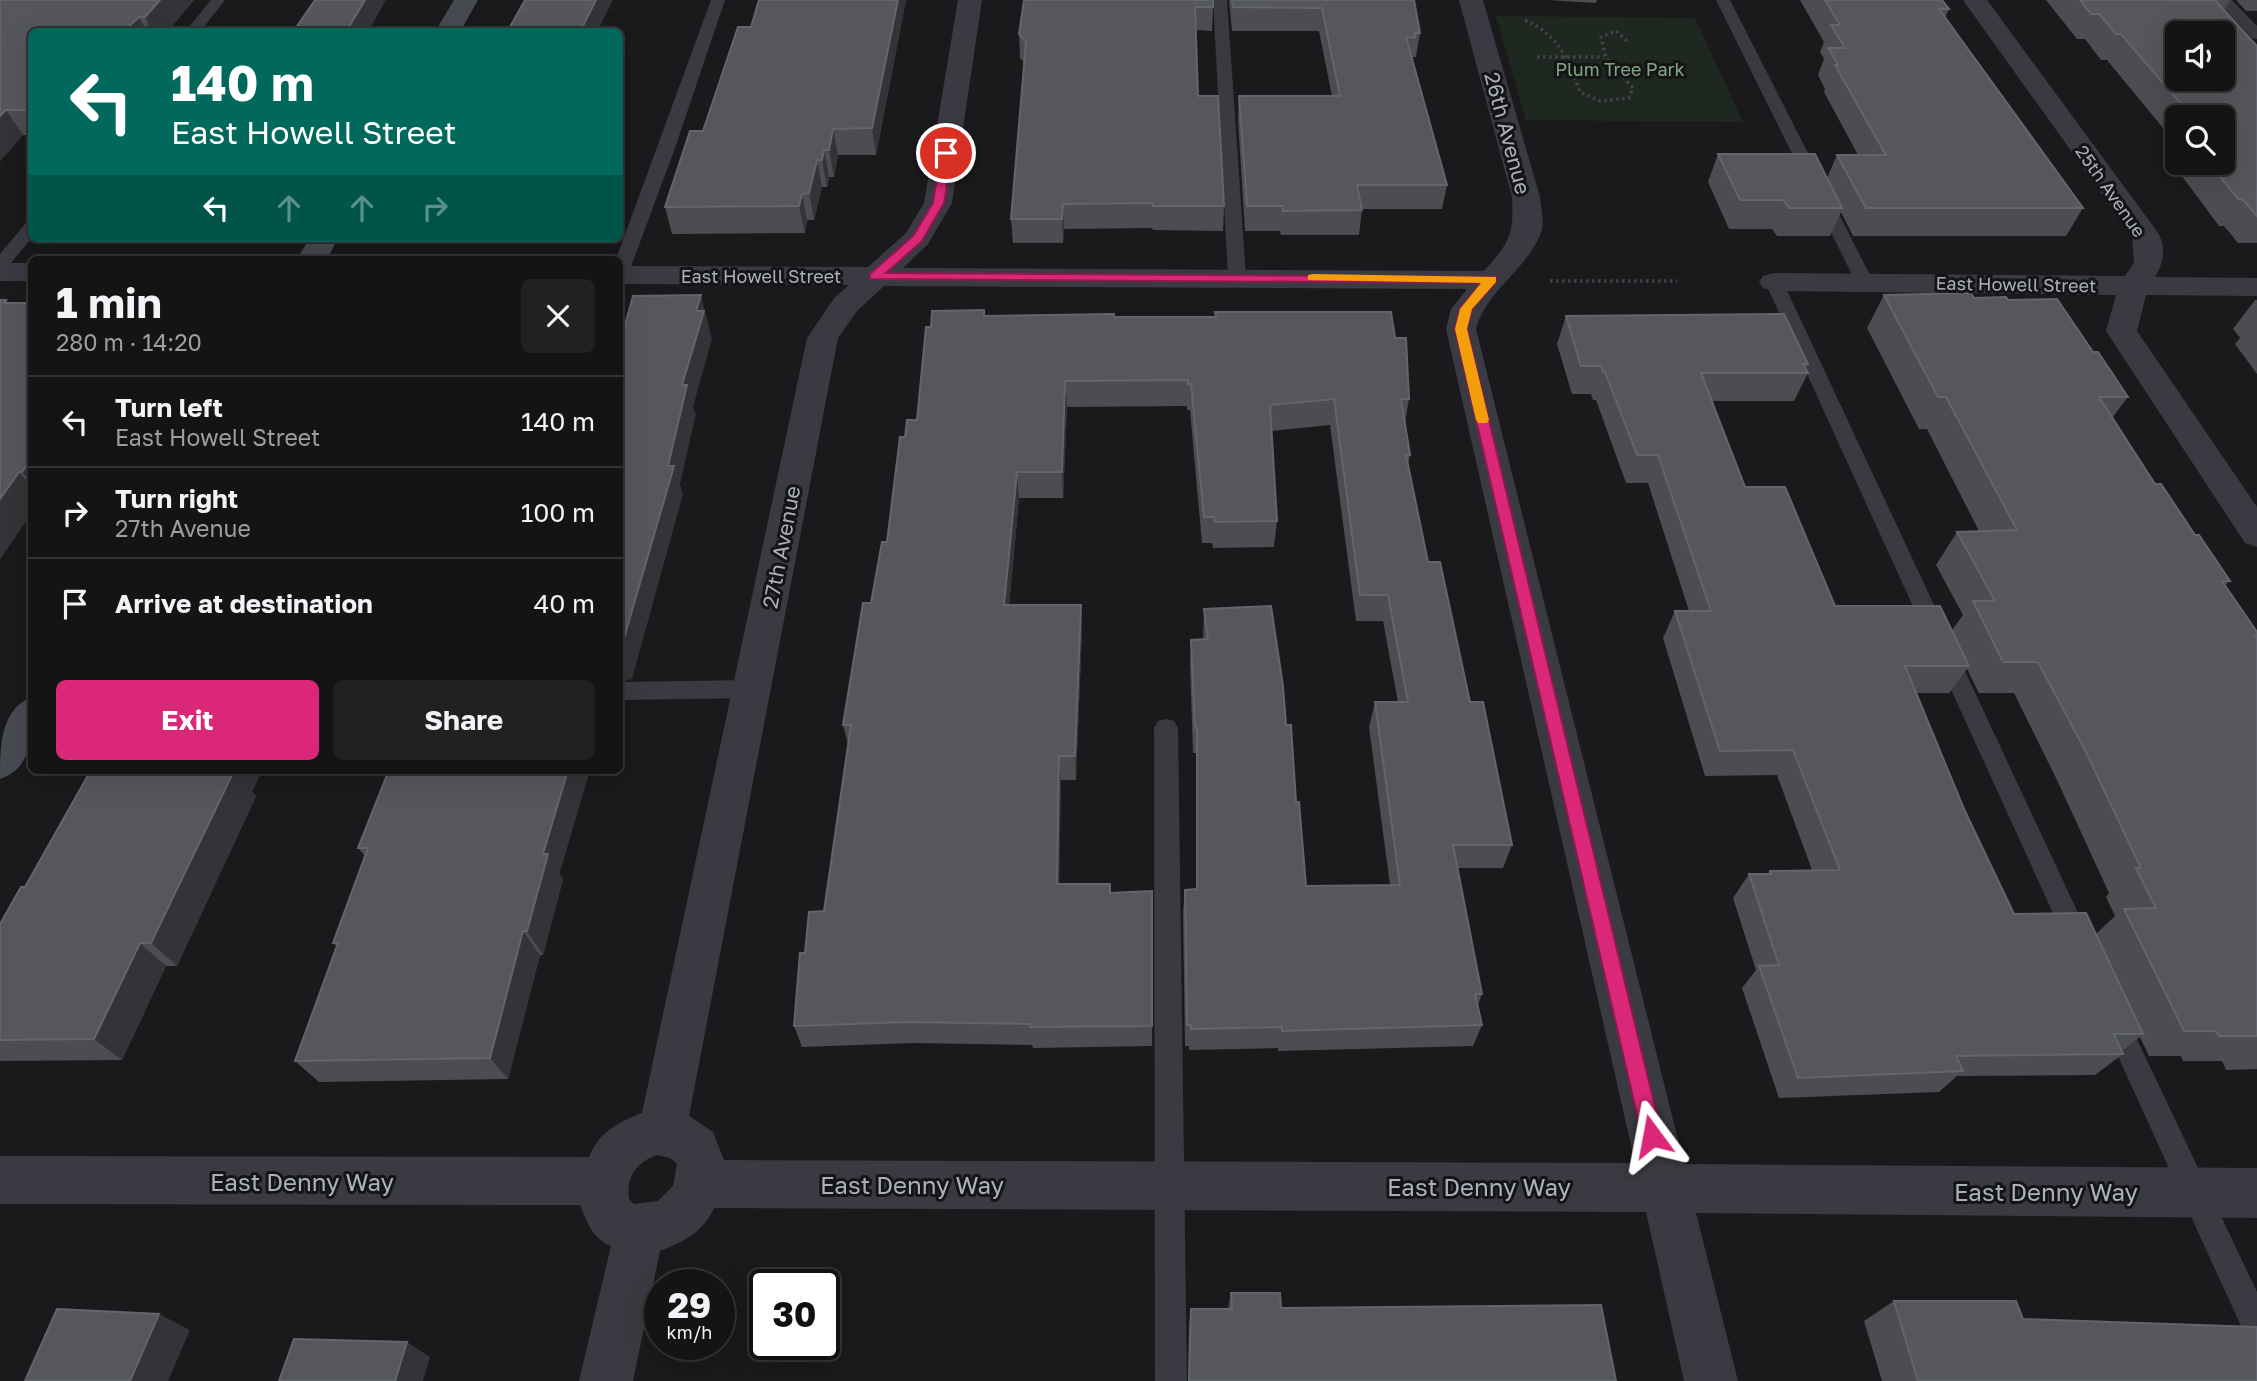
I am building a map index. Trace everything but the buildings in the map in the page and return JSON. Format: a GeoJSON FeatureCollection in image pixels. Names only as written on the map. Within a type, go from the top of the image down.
{"type":"FeatureCollection","features":[{"type":"Feature","properties":{"kind":"street"},"geometry":{"type":"LineString","coordinates":[[449,28],[466,0]]}},
{"type":"Feature","properties":{"kind":"street","name":"27th Avenue"},"geometry":{"type":"LineString","coordinates":[[662,1132],[823,338],[846,304],[918,239],[939,203],[970,0]]}},
{"type":"Feature","properties":{"kind":"street","name":"26th Avenue"},"geometry":{"type":"LineString","coordinates":[[1471,0],[1527,197],[1528,228],[1511,258],[1466,309],[1461,329],[1711,1381]]}},
{"type":"Feature","properties":{"kind":"street","name":"25th Avenue"},"geometry":{"type":"LineString","coordinates":[[1975,0],[2146,236],[2149,263],[2134,286],[2121,331],[2257,534]]}},
{"type":"Feature","properties":{"kind":"street"},"geometry":{"type":"LineString","coordinates":[[0,272],[28,272]]}},
{"type":"Feature","properties":{"kind":"street","name":"East Howell Street"},"geometry":{"type":"LineString","coordinates":[[623,274],[1491,280]]}},
{"type":"Feature","properties":{"kind":"street","name":"East Howell Street"},"geometry":{"type":"LineString","coordinates":[[1774,282],[2257,287]]}},
{"type":"Feature","properties":{"kind":"street"},"geometry":{"type":"LineString","coordinates":[[0,763],[28,718]]}},
{"type":"Feature","properties":{"kind":"street"},"geometry":{"type":"LineString","coordinates":[[662,1132],[686,1138],[696,1148],[702,1161],[701,1184],[690,1206],[678,1218],[660,1228],[627,1228],[613,1219],[605,1206],[604,1181],[613,1158],[626,1145],[641,1137],[662,1132]]}},
{"type":"Feature","properties":{"kind":"street","name":"East Denny Way"},"geometry":{"type":"LineString","coordinates":[[0,1180],[604,1181]]}},
{"type":"Feature","properties":{"kind":"street","name":"East Denny Way"},"geometry":{"type":"LineString","coordinates":[[701,1184],[1170,1184],[2257,1193]]}},
{"type":"Feature","properties":{"kind":"street"},"geometry":{"type":"LineString","coordinates":[[606,1381],[640,1230]]}},
{"type":"Feature","properties":{"kind":"lane"},"geometry":{"type":"LineString","coordinates":[[195,28],[218,0]]}},
{"type":"Feature","properties":{"kind":"lane"},"geometry":{"type":"LineString","coordinates":[[623,266],[718,0]]}},
{"type":"Feature","properties":{"kind":"lane"},"geometry":{"type":"LineString","coordinates":[[1220,0],[1237,277]]}},
{"type":"Feature","properties":{"kind":"lane"},"geometry":{"type":"LineString","coordinates":[[1723,0],[1865,283]]}},
{"type":"Feature","properties":{"kind":"lane"},"geometry":{"type":"LineString","coordinates":[[2224,0],[2257,35]]}},
{"type":"Feature","properties":{"kind":"lane"},"geometry":{"type":"LineString","coordinates":[[0,265],[28,232]]}},
{"type":"Feature","properties":{"kind":"lane"},"geometry":{"type":"LineString","coordinates":[[1774,282],[2087,960]]}},
{"type":"Feature","properties":{"kind":"lane"},"geometry":{"type":"LineString","coordinates":[[623,691],[752,689]]}},
{"type":"Feature","properties":{"kind":"lane"},"geometry":{"type":"LineString","coordinates":[[1166,728],[1171,1381]]}},
{"type":"Feature","properties":{"kind":"lane"},"geometry":{"type":"LineString","coordinates":[[2105,998],[2257,1325]]}},
{"type":"Feature","properties":{"kind":"path"},"geometry":{"type":"LineString","coordinates":[[1525,20],[1543,27],[1559,42],[1580,92],[1586,97],[1614,101],[1629,98],[1633,88],[1599,47],[1601,37],[1616,31],[1627,41]]}},
{"type":"Feature","properties":{"kind":"path"},"geometry":{"type":"LineString","coordinates":[[1537,57],[1605,57]]}},
{"type":"Feature","properties":{"kind":"path"},"geometry":{"type":"LineString","coordinates":[[1550,281],[1677,281]]}},
{"type":"Feature","properties":{"kind":"green space","name":"Plum Tree Park"},"geometry":{"type":"Polygon","coordinates":[[[1496,16],[1695,18],[1743,122],[1526,120],[1496,16]]]}},
{"type":"Feature","properties":{"kind":"slow traffic"},"geometry":{"type":"LineString","coordinates":[[1313,278],[1491,280],[1466,309],[1461,329],[1482,420]]}},
{"type":"Feature","properties":{"kind":"route"},"geometry":{"type":"LineString","coordinates":[[946,153],[939,203],[918,239],[875,276],[1491,280],[1466,309],[1461,329],[1652,1136]]}}]}
